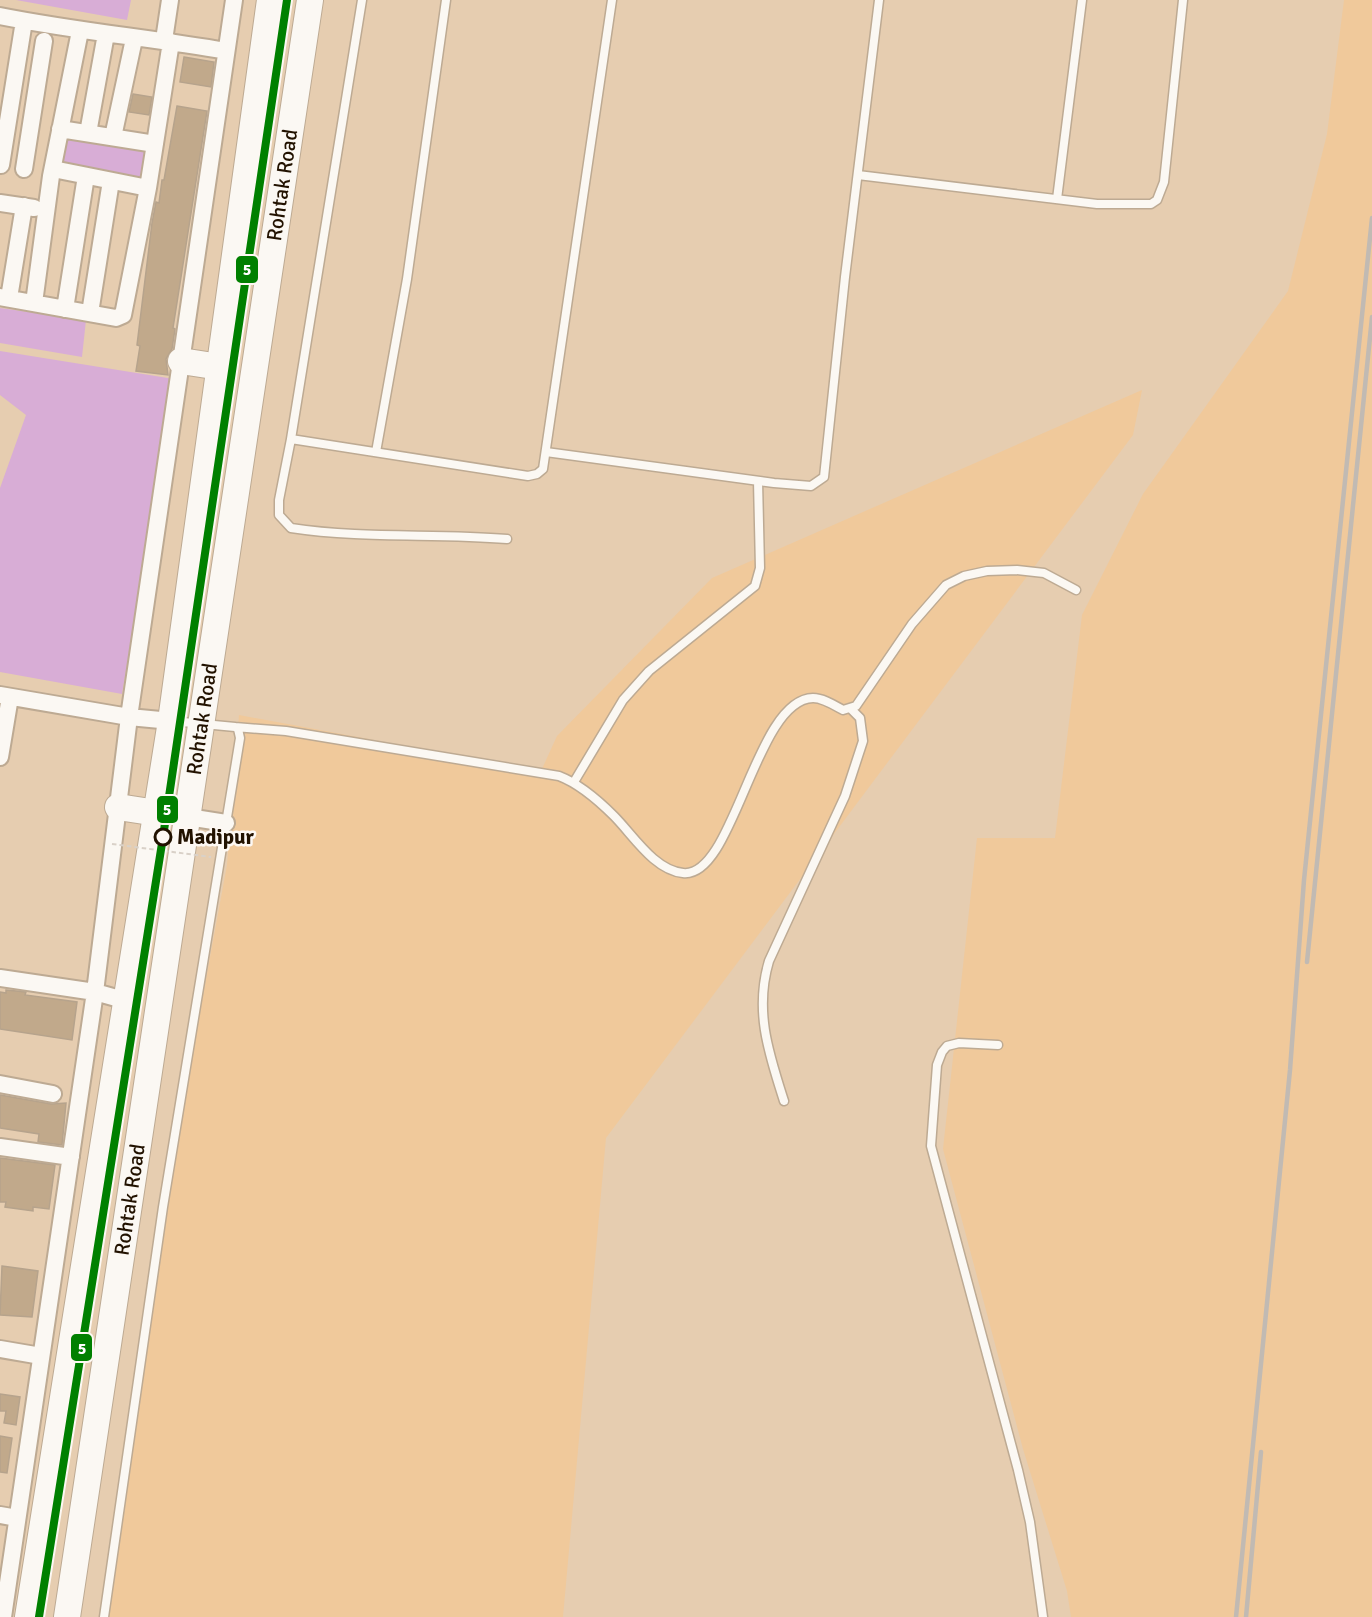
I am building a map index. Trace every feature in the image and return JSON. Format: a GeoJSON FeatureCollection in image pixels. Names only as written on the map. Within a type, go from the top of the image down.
{"type":"FeatureCollection","features":[{"type":"Feature","properties":{"kind":"main road","name":"Rohtak Road"},"geometry":{"type":"LineString","coordinates":[[28,1617],[171,721],[270,0]]}},
{"type":"Feature","properties":{"kind":"main road","name":"Rohtak Road"},"geometry":{"type":"LineString","coordinates":[[67,1617],[310,0]]}},
{"type":"Feature","properties":{"kind":"main road"},"geometry":{"type":"LineString","coordinates":[[181,361],[220,367]]}},
{"type":"Feature","properties":{"kind":"main road"},"geometry":{"type":"LineString","coordinates":[[118,807],[157,813]]}},
{"type":"Feature","properties":{"kind":"street"},"geometry":{"type":"LineString","coordinates":[[24,206],[4,298],[116,318],[123,315],[155,144],[171,0]]}},
{"type":"Feature","properties":{"kind":"street"},"geometry":{"type":"LineString","coordinates":[[3,1617],[94,992],[129,717],[234,0]]}},
{"type":"Feature","properties":{"kind":"street"},"geometry":{"type":"LineString","coordinates":[[0,16],[80,31],[167,41],[226,51]]}},
{"type":"Feature","properties":{"kind":"street"},"geometry":{"type":"LineString","coordinates":[[24,21],[0,165],[86,176],[148,188]]}},
{"type":"Feature","properties":{"kind":"street"},"geometry":{"type":"LineString","coordinates":[[34,303],[52,172],[80,31]]}},
{"type":"Feature","properties":{"kind":"street"},"geometry":{"type":"LineString","coordinates":[[88,133],[106,34]]}},
{"type":"Feature","properties":{"kind":"street"},"geometry":{"type":"LineString","coordinates":[[113,137],[134,39]]}},
{"type":"Feature","properties":{"kind":"street"},"geometry":{"type":"LineString","coordinates":[[24,169],[44,41]]}},
{"type":"Feature","properties":{"kind":"street"},"geometry":{"type":"LineString","coordinates":[[60,129],[155,144]]}},
{"type":"Feature","properties":{"kind":"street"},"geometry":{"type":"LineString","coordinates":[[65,309],[86,176]]}},
{"type":"Feature","properties":{"kind":"street"},"geometry":{"type":"LineString","coordinates":[[90,313],[111,181]]}},
{"type":"Feature","properties":{"kind":"street"},"geometry":{"type":"LineString","coordinates":[[0,202],[47,210]]}},
{"type":"Feature","properties":{"kind":"street"},"geometry":{"type":"LineString","coordinates":[[0,757],[5,696],[129,717],[171,721]]}},
{"type":"Feature","properties":{"kind":"street"},"geometry":{"type":"LineString","coordinates":[[188,817],[226,823]]}},
{"type":"Feature","properties":{"kind":"street"},"geometry":{"type":"LineString","coordinates":[[0,978],[94,992],[127,1001]]}},
{"type":"Feature","properties":{"kind":"street"},"geometry":{"type":"LineString","coordinates":[[0,1084],[53,1094]]}},
{"type":"Feature","properties":{"kind":"street"},"geometry":{"type":"LineString","coordinates":[[0,1147],[70,1157]]}},
{"type":"Feature","properties":{"kind":"street"},"geometry":{"type":"LineString","coordinates":[[0,1349],[41,1356]]}},
{"type":"Feature","properties":{"kind":"street"},"geometry":{"type":"LineString","coordinates":[[0,1515],[17,1518]]}},
{"type":"Feature","properties":{"kind":"lane"},"geometry":{"type":"LineString","coordinates":[[362,0],[291,439],[279,500],[279,515],[291,528],[412,537],[441,534],[507,539]]}},
{"type":"Feature","properties":{"kind":"lane"},"geometry":{"type":"LineString","coordinates":[[376,452],[407,279],[446,0]]}},
{"type":"Feature","properties":{"kind":"lane"},"geometry":{"type":"LineString","coordinates":[[291,439],[528,476],[537,474],[543,469],[612,0]]}},
{"type":"Feature","properties":{"kind":"lane"},"geometry":{"type":"LineString","coordinates":[[546,452],[811,486],[824,477],[879,0]]}},
{"type":"Feature","properties":{"kind":"lane"},"geometry":{"type":"LineString","coordinates":[[1057,199],[1082,0]]}},
{"type":"Feature","properties":{"kind":"lane"},"geometry":{"type":"LineString","coordinates":[[858,175],[1057,199],[1139,206],[1157,200],[1164,182],[1183,0]]}},
{"type":"Feature","properties":{"kind":"lane"},"geometry":{"type":"LineString","coordinates":[[574,782],[623,700],[649,671],[756,586],[760,568],[758,481]]}},
{"type":"Feature","properties":{"kind":"lane"},"geometry":{"type":"LineString","coordinates":[[171,721],[308,735],[559,776],[574,782],[613,815],[664,866],[681,873],[693,873],[712,858],[768,740],[780,720],[792,708],[807,699],[815,698],[843,710],[851,709],[861,699],[912,624],[946,585],[964,576],[987,571],[1017,570],[1044,573],[1076,590]]}},
{"type":"Feature","properties":{"kind":"lane"},"geometry":{"type":"LineString","coordinates":[[784,1101],[768,1050],[762,985],[769,961],[845,796],[856,763],[863,741],[863,728],[860,718],[851,709]]}},
{"type":"Feature","properties":{"kind":"lane"},"geometry":{"type":"LineString","coordinates":[[104,1617],[163,1207],[240,738],[238,729],[235,727]]}},
{"type":"Feature","properties":{"kind":"lane"},"geometry":{"type":"LineString","coordinates":[[998,1045],[959,1043],[947,1046],[942,1052],[937,1065],[931,1146],[1025,1501],[1043,1617]]}},
{"type":"Feature","properties":{"kind":"path"},"geometry":{"type":"LineString","coordinates":[[118,848],[112,844],[211,856]]}},
{"type":"Feature","properties":{"kind":"shaded area"},"geometry":{"type":"Polygon","coordinates":[[[16,0],[131,0],[127,20],[16,0]]]}},
{"type":"Feature","properties":{"kind":"shaded area"},"geometry":{"type":"Polygon","coordinates":[[[1344,0],[1372,0],[1372,1617],[1071,1617],[1067,1591],[1023,1449],[943,1149],[977,838],[1055,838],[1082,615],[1143,494],[1288,291],[1327,134],[1344,0]]]}},
{"type":"Feature","properties":{"kind":"shaded area"},"geometry":{"type":"Polygon","coordinates":[[[63,138],[146,152],[142,181],[58,167],[63,138]]]}},
{"type":"Feature","properties":{"kind":"shaded area"},"geometry":{"type":"Polygon","coordinates":[[[0,308],[86,320],[82,357],[0,343],[0,308]]]}},
{"type":"Feature","properties":{"kind":"shaded area"},"geometry":{"type":"Polygon","coordinates":[[[0,351],[174,379],[122,694],[0,672],[0,488],[26,415],[0,395],[0,351]]]}},
{"type":"Feature","properties":{"kind":"shaded area"},"geometry":{"type":"Polygon","coordinates":[[[1142,390],[1133,435],[606,1138],[563,1617],[101,1617],[164,1207],[227,865],[239,715],[541,771],[557,736],[712,578],[1142,390]]]}},
{"type":"Feature","properties":{"kind":"building"},"geometry":{"type":"Polygon","coordinates":[[[184,57],[214,62],[211,87],[180,82],[184,57]]]}},
{"type":"Feature","properties":{"kind":"building"},"geometry":{"type":"Polygon","coordinates":[[[133,94],[152,97],[149,115],[129,112],[133,94]]]}},
{"type":"Feature","properties":{"kind":"building"},"geometry":{"type":"Polygon","coordinates":[[[177,106],[207,111],[173,328],[175,329],[172,349],[166,359],[168,375],[136,371],[140,346],[137,345],[152,223],[156,202],[159,203],[162,180],[164,180],[177,106]]]}},
{"type":"Feature","properties":{"kind":"building"},"geometry":{"type":"Polygon","coordinates":[[[6,990],[77,1002],[72,1040],[0,1029],[0,992],[6,993],[6,990]]]}},
{"type":"Feature","properties":{"kind":"building"},"geometry":{"type":"Polygon","coordinates":[[[0,1095],[51,1104],[66,1103],[62,1145],[38,1142],[39,1134],[0,1128],[0,1095]]]}},
{"type":"Feature","properties":{"kind":"building"},"geometry":{"type":"Polygon","coordinates":[[[0,1158],[55,1165],[49,1209],[33,1207],[33,1211],[5,1207],[6,1202],[0,1202],[0,1158]]]}},
{"type":"Feature","properties":{"kind":"building"},"geometry":{"type":"Polygon","coordinates":[[[2,1266],[38,1271],[32,1317],[0,1315],[2,1266]]]}},
{"type":"Feature","properties":{"kind":"building"},"geometry":{"type":"Polygon","coordinates":[[[0,1394],[20,1397],[16,1425],[4,1423],[6,1411],[0,1411],[0,1394]]]}},
{"type":"Feature","properties":{"kind":"building"},"geometry":{"type":"Polygon","coordinates":[[[0,1436],[12,1438],[7,1473],[0,1472],[0,1436]]]}},
{"type":"Feature","properties":{"kind":"railway"},"geometry":{"type":"LineString","coordinates":[[1236,1617],[1290,1070],[1304,880],[1372,218]]}},
{"type":"Feature","properties":{"kind":"railway"},"geometry":{"type":"LineString","coordinates":[[1307,962],[1372,317]]}},
{"type":"Feature","properties":{"kind":"railway"},"geometry":{"type":"LineString","coordinates":[[1246,1617],[1261,1452]]}},
{"type":"Feature","properties":{"kind":"transit line","name":"5"},"geometry":{"type":"LineString","coordinates":[[39,1617],[163,837],[287,0]]}},
{"type":"Feature","properties":{"kind":"place","name":"Madipur"},"geometry":{"type":"Point","coordinates":[163,837]}}]}
